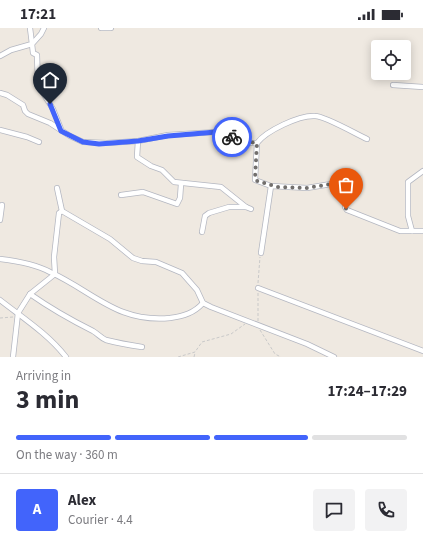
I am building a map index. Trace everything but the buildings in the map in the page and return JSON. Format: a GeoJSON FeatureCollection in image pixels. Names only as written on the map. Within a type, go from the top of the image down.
{"type":"FeatureCollection","features":[{"type":"Feature","properties":{"kind":"street"},"geometry":{"type":"LineString","coordinates":[[30,28],[33,53],[36,55],[38,60],[38,85],[53,109],[61,131]]}},
{"type":"Feature","properties":{"kind":"street"},"geometry":{"type":"LineString","coordinates":[[0,56],[11,50],[32,44],[42,34],[44,28]]}},
{"type":"Feature","properties":{"kind":"street"},"geometry":{"type":"LineString","coordinates":[[101,28],[111,28]]}},
{"type":"Feature","properties":{"kind":"street"},"geometry":{"type":"LineString","coordinates":[[393,85],[423,87]]}},
{"type":"Feature","properties":{"kind":"street"},"geometry":{"type":"LineString","coordinates":[[0,93],[7,94],[23,105],[28,114],[50,123],[77,140],[92,143],[138,141],[168,136],[216,132],[226,133],[247,142],[257,143]]}},
{"type":"Feature","properties":{"kind":"street"},"geometry":{"type":"LineString","coordinates":[[367,139],[316,116],[300,118],[266,135],[257,143],[255,180],[271,186],[307,188],[326,184],[336,185],[345,192],[347,210],[400,231],[423,231]]}},
{"type":"Feature","properties":{"kind":"street"},"geometry":{"type":"LineString","coordinates":[[0,130],[27,137],[39,142]]}},
{"type":"Feature","properties":{"kind":"street"},"geometry":{"type":"LineString","coordinates":[[138,141],[137,155],[139,158],[151,166],[162,170],[174,182],[180,184],[221,187],[246,207],[251,209]]}},
{"type":"Feature","properties":{"kind":"street"},"geometry":{"type":"LineString","coordinates":[[412,231],[408,216],[408,182],[422,173]]}},
{"type":"Feature","properties":{"kind":"street"},"geometry":{"type":"LineString","coordinates":[[121,195],[143,192],[177,204],[180,198],[180,184]]}},
{"type":"Feature","properties":{"kind":"street"},"geometry":{"type":"LineString","coordinates":[[261,253],[271,186]]}},
{"type":"Feature","properties":{"kind":"street"},"geometry":{"type":"LineString","coordinates":[[55,274],[55,247],[60,213],[62,211],[57,188]]}},
{"type":"Feature","properties":{"kind":"street"},"geometry":{"type":"LineString","coordinates":[[0,220],[2,205]]}},
{"type":"Feature","properties":{"kind":"street"},"geometry":{"type":"LineString","coordinates":[[202,232],[204,216],[208,213],[229,207],[246,207]]}},
{"type":"Feature","properties":{"kind":"street"},"geometry":{"type":"LineString","coordinates":[[62,211],[110,239],[133,258],[142,261],[156,262],[182,273],[197,290],[202,303],[307,344],[334,357]]}},
{"type":"Feature","properties":{"kind":"street"},"geometry":{"type":"LineString","coordinates":[[0,259],[22,262],[42,268],[79,287],[95,299],[128,315],[161,318],[184,316],[198,308],[202,303]]}},
{"type":"Feature","properties":{"kind":"street"},"geometry":{"type":"LineString","coordinates":[[13,357],[18,315],[30,294],[55,274]]}},
{"type":"Feature","properties":{"kind":"street"},"geometry":{"type":"LineString","coordinates":[[258,288],[423,351]]}},
{"type":"Feature","properties":{"kind":"street"},"geometry":{"type":"LineString","coordinates":[[30,294],[60,314],[93,331],[105,340],[116,342],[125,346],[142,347]]}},
{"type":"Feature","properties":{"kind":"street"},"geometry":{"type":"LineString","coordinates":[[0,300],[42,333],[58,347],[66,357]]}},
{"type":"Feature","properties":{"kind":"path"},"geometry":{"type":"LineString","coordinates":[[0,318],[18,315]]}},
{"type":"Feature","properties":{"kind":"path"},"geometry":{"type":"LineString","coordinates":[[194,357],[195,352],[202,342],[231,334],[248,321]]}},
{"type":"Feature","properties":{"kind":"path"},"geometry":{"type":"LineString","coordinates":[[257,325],[275,354],[281,357]]}},
{"type":"Feature","properties":{"kind":"path"},"geometry":{"type":"LineString","coordinates":[[178,357],[195,352]]}},
{"type":"Feature","properties":{"kind":"way so far"},"geometry":{"type":"LineString","coordinates":[[232,137],[247,142],[257,143],[255,180],[278,187],[307,188],[326,184],[336,185],[344,190],[346,194],[346,209]]}},
{"type":"Feature","properties":{"kind":"route"},"geometry":{"type":"LineString","coordinates":[[50,104],[61,131],[83,142],[99,144],[216,132],[226,133],[232,137]]}}]}
